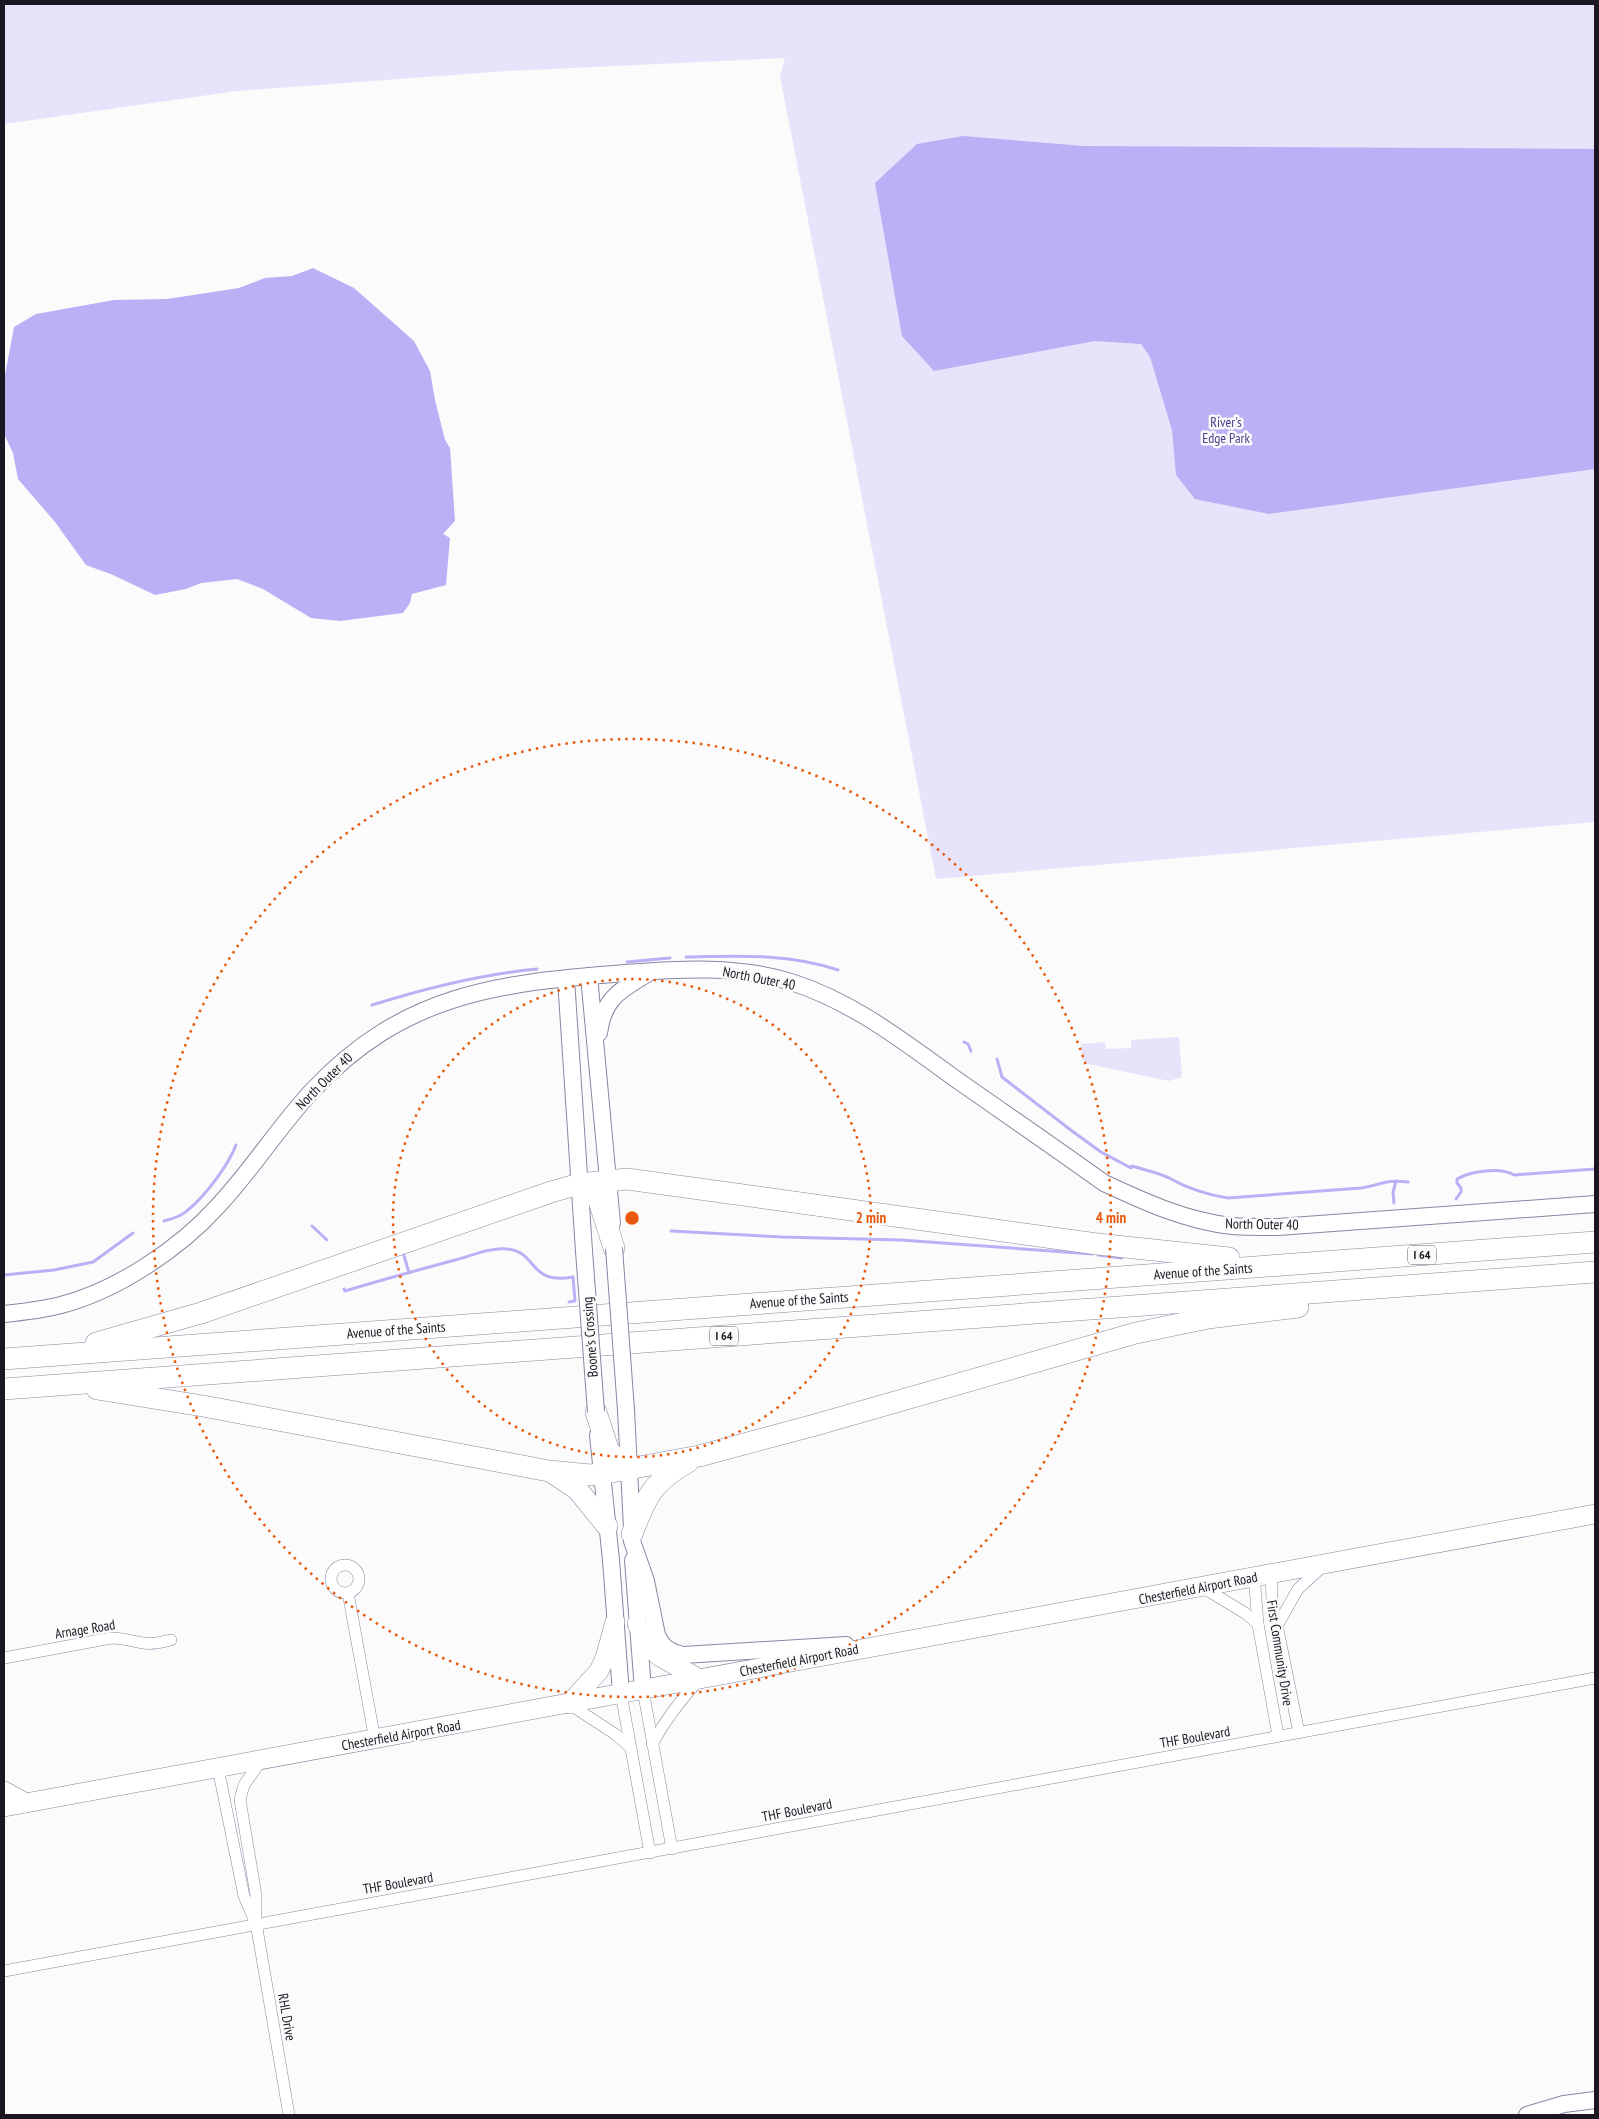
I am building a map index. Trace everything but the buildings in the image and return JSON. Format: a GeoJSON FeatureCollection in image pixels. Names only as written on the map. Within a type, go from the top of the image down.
{"type":"FeatureCollection","features":[{"type":"Feature","properties":{"kind":"highway"},"geometry":{"type":"LineString","coordinates":[[51,1355],[201,1313],[551,1192],[579,1184],[609,1180],[627,1179],[1096,1244],[1284,1265]]}},
{"type":"Feature","properties":{"kind":"highway"},"geometry":{"type":"LineString","coordinates":[[579,1184],[594,1193],[599,1201],[614,1248]]}},
{"type":"Feature","properties":{"kind":"highway","name":"Avenue of the Saints"},"geometry":{"type":"LineString","coordinates":[[4,1359],[1595,1242]]}},
{"type":"Feature","properties":{"kind":"highway","name":"I 64"},"geometry":{"type":"LineString","coordinates":[[4,1389],[1595,1272]]}},
{"type":"Feature","properties":{"kind":"highway"},"geometry":{"type":"LineString","coordinates":[[70,1384],[120,1394],[203,1406],[549,1471],[590,1475],[699,1456],[816,1425],[1176,1323],[1285,1310],[1379,1288]]}},
{"type":"Feature","properties":{"kind":"highway"},"geometry":{"type":"LineString","coordinates":[[596,1412],[609,1452],[630,1469]]}},
{"type":"Feature","properties":{"kind":"highway"},"geometry":{"type":"LineString","coordinates":[[632,1538],[646,1498],[656,1485],[670,1472],[699,1456]]}},
{"type":"Feature","properties":{"kind":"highway"},"geometry":{"type":"LineString","coordinates":[[549,1471],[577,1489],[607,1526]]}},
{"type":"Feature","properties":{"kind":"main road","name":"Chesterfield Airport Road"},"geometry":{"type":"LineString","coordinates":[[4,1807],[1595,1514]]}},
{"type":"Feature","properties":{"kind":"main road"},"geometry":{"type":"LineString","coordinates":[[569,1704],[599,1671],[605,1658],[615,1622]]}},
{"type":"Feature","properties":{"kind":"main road"},"geometry":{"type":"LineString","coordinates":[[637,1624],[647,1645],[660,1658],[700,1679]]}},
{"type":"Feature","properties":{"kind":"main road"},"geometry":{"type":"LineString","coordinates":[[4,1791],[26,1803],[4,1823]]}},
{"type":"Feature","properties":{"kind":"street","name":"North Outer 40"},"geometry":{"type":"LineString","coordinates":[[4,1314],[62,1305],[103,1290],[161,1255],[191,1232],[217,1207],[280,1127],[330,1072],[354,1051],[384,1031],[414,1015],[444,1002],[482,991],[519,984],[679,968],[721,970],[791,982],[864,1014],[1104,1182],[1148,1204],[1190,1218],[1231,1226],[1278,1227],[1595,1204]]}},
{"type":"Feature","properties":{"kind":"street"},"geometry":{"type":"LineString","coordinates":[[597,1050],[600,1019],[611,999],[617,992],[650,971]]}},
{"type":"Feature","properties":{"kind":"street"},"geometry":{"type":"LineString","coordinates":[[588,976],[609,1180],[630,1469],[637,1624],[643,1690],[672,1849]]}},
{"type":"Feature","properties":{"kind":"street","name":"Boone's Crossing"},"geometry":{"type":"LineString","coordinates":[[566,978],[596,1412],[621,1694]]}},
{"type":"Feature","properties":{"kind":"street"},"geometry":{"type":"LineString","coordinates":[[632,1538],[646,1581],[657,1635],[661,1643],[672,1652],[683,1655],[896,1642]]}},
{"type":"Feature","properties":{"kind":"street"},"geometry":{"type":"LineString","coordinates":[[1277,1626],[1298,1589],[1325,1564]]}},
{"type":"Feature","properties":{"kind":"street","name":"First Community Drive"},"geometry":{"type":"LineString","coordinates":[[1259,1575],[1258,1624],[1278,1736]]}},
{"type":"Feature","properties":{"kind":"street","name":"First Community Drive"},"geometry":{"type":"LineString","coordinates":[[1259,1575],[1272,1600],[1299,1733]]}},
{"type":"Feature","properties":{"kind":"street"},"geometry":{"type":"LineString","coordinates":[[1202,1587],[1245,1613],[1258,1624]]}},
{"type":"Feature","properties":{"kind":"street"},"geometry":{"type":"LineString","coordinates":[[348,1593],[375,1740]]}},
{"type":"Feature","properties":{"kind":"street","name":"Arnage Road"},"geometry":{"type":"LineString","coordinates":[[4,1658],[111,1638],[123,1638],[155,1644],[171,1640]]}},
{"type":"Feature","properties":{"kind":"street","name":"THF Boulevard"},"geometry":{"type":"LineString","coordinates":[[4,1971],[256,1923],[672,1849],[1595,1678]]}},
{"type":"Feature","properties":{"kind":"street"},"geometry":{"type":"LineString","coordinates":[[652,1744],[677,1703],[700,1679]]}},
{"type":"Feature","properties":{"kind":"street"},"geometry":{"type":"LineString","coordinates":[[621,1694],[650,1853]]}},
{"type":"Feature","properties":{"kind":"street"},"geometry":{"type":"LineString","coordinates":[[569,1704],[615,1734],[630,1748]]}},
{"type":"Feature","properties":{"kind":"street","name":"RHL Drive"},"geometry":{"type":"LineString","coordinates":[[261,1761],[244,1785],[240,1800],[256,1895],[256,1923],[289,2115]]}},
{"type":"Feature","properties":{"kind":"street","name":"RHL Drive"},"geometry":{"type":"LineString","coordinates":[[218,1768],[244,1896],[256,1923]]}},
{"type":"Feature","properties":{"kind":"street"},"geometry":{"type":"LineString","coordinates":[[1527,2115],[1564,2104],[1595,2100]]}},
{"type":"Feature","properties":{"kind":"green space","name":"River's Edge Park"},"geometry":{"type":"Polygon","coordinates":[[[4,4],[1595,4],[1595,822],[936,879],[780,76],[785,58],[507,71],[237,91],[4,124],[4,4]]]}},
{"type":"Feature","properties":{"kind":"green space"},"geometry":{"type":"Polygon","coordinates":[[[1179,1037],[1182,1077],[1169,1081],[1088,1064],[1082,1059],[1081,1044],[1105,1042],[1106,1049],[1131,1048],[1131,1040],[1179,1037]]]}},
{"type":"Feature","properties":{"kind":"shaded area"},"geometry":{"type":"Polygon","coordinates":[[[963,136],[1084,146],[1595,149],[1595,469],[1269,514],[1195,499],[1176,475],[1172,430],[1150,357],[1141,344],[1095,341],[934,371],[902,336],[875,183],[917,144],[963,136]]]}},
{"type":"Feature","properties":{"kind":"shaded area"},"geometry":{"type":"Polygon","coordinates":[[[313,268],[354,288],[414,341],[430,371],[445,440],[450,448],[455,521],[443,534],[450,538],[446,585],[412,594],[410,603],[403,613],[340,621],[311,618],[263,589],[237,579],[201,583],[186,589],[155,595],[113,575],[86,565],[55,522],[18,479],[13,453],[4,434],[4,381],[14,327],[36,314],[114,300],[167,299],[239,288],[265,278],[292,276],[313,268]]]}},
{"type":"Feature","properties":{"kind":"waterway"},"geometry":{"type":"LineString","coordinates":[[686,957],[744,956],[782,958],[838,970]]}},
{"type":"Feature","properties":{"kind":"waterway"},"geometry":{"type":"LineString","coordinates":[[627,962],[670,958]]}},
{"type":"Feature","properties":{"kind":"waterway"},"geometry":{"type":"LineString","coordinates":[[372,1005],[454,982],[495,974],[537,969]]}},
{"type":"Feature","properties":{"kind":"waterway"},"geometry":{"type":"LineString","coordinates":[[964,1042],[968,1044],[971,1051]]}},
{"type":"Feature","properties":{"kind":"waterway"},"geometry":{"type":"LineString","coordinates":[[997,1059],[1002,1077],[1101,1152],[1131,1168],[1132,1166],[1157,1173],[1206,1193],[1228,1198],[1361,1188],[1394,1181],[1408,1182]]}},
{"type":"Feature","properties":{"kind":"waterway"},"geometry":{"type":"LineString","coordinates":[[164,1221],[183,1214],[202,1197],[222,1171],[236,1145]]}},
{"type":"Feature","properties":{"kind":"waterway"},"geometry":{"type":"LineString","coordinates":[[1456,1199],[1461,1192],[1457,1179],[1477,1172],[1501,1171],[1514,1175],[1595,1169]]}},
{"type":"Feature","properties":{"kind":"waterway"},"geometry":{"type":"LineString","coordinates":[[1394,1203],[1393,1192],[1396,1181]]}},
{"type":"Feature","properties":{"kind":"waterway"},"geometry":{"type":"LineString","coordinates":[[312,1226],[327,1240]]}},
{"type":"Feature","properties":{"kind":"waterway"},"geometry":{"type":"LineString","coordinates":[[671,1231],[782,1237],[901,1240],[1092,1254]]}},
{"type":"Feature","properties":{"kind":"waterway"},"geometry":{"type":"LineString","coordinates":[[4,1275],[54,1270],[93,1262],[133,1233]]}},
{"type":"Feature","properties":{"kind":"waterway"},"geometry":{"type":"LineString","coordinates":[[344,1289],[345,1291],[488,1251],[507,1249],[517,1251],[540,1272],[548,1276],[558,1278],[573,1277],[575,1301],[569,1302]]}},
{"type":"Feature","properties":{"kind":"waterway"},"geometry":{"type":"LineString","coordinates":[[403,1252],[409,1273]]}},
{"type":"Feature","properties":{"kind":"waterway"},"geometry":{"type":"LineString","coordinates":[[1098,1255],[1122,1258]]}}]}
